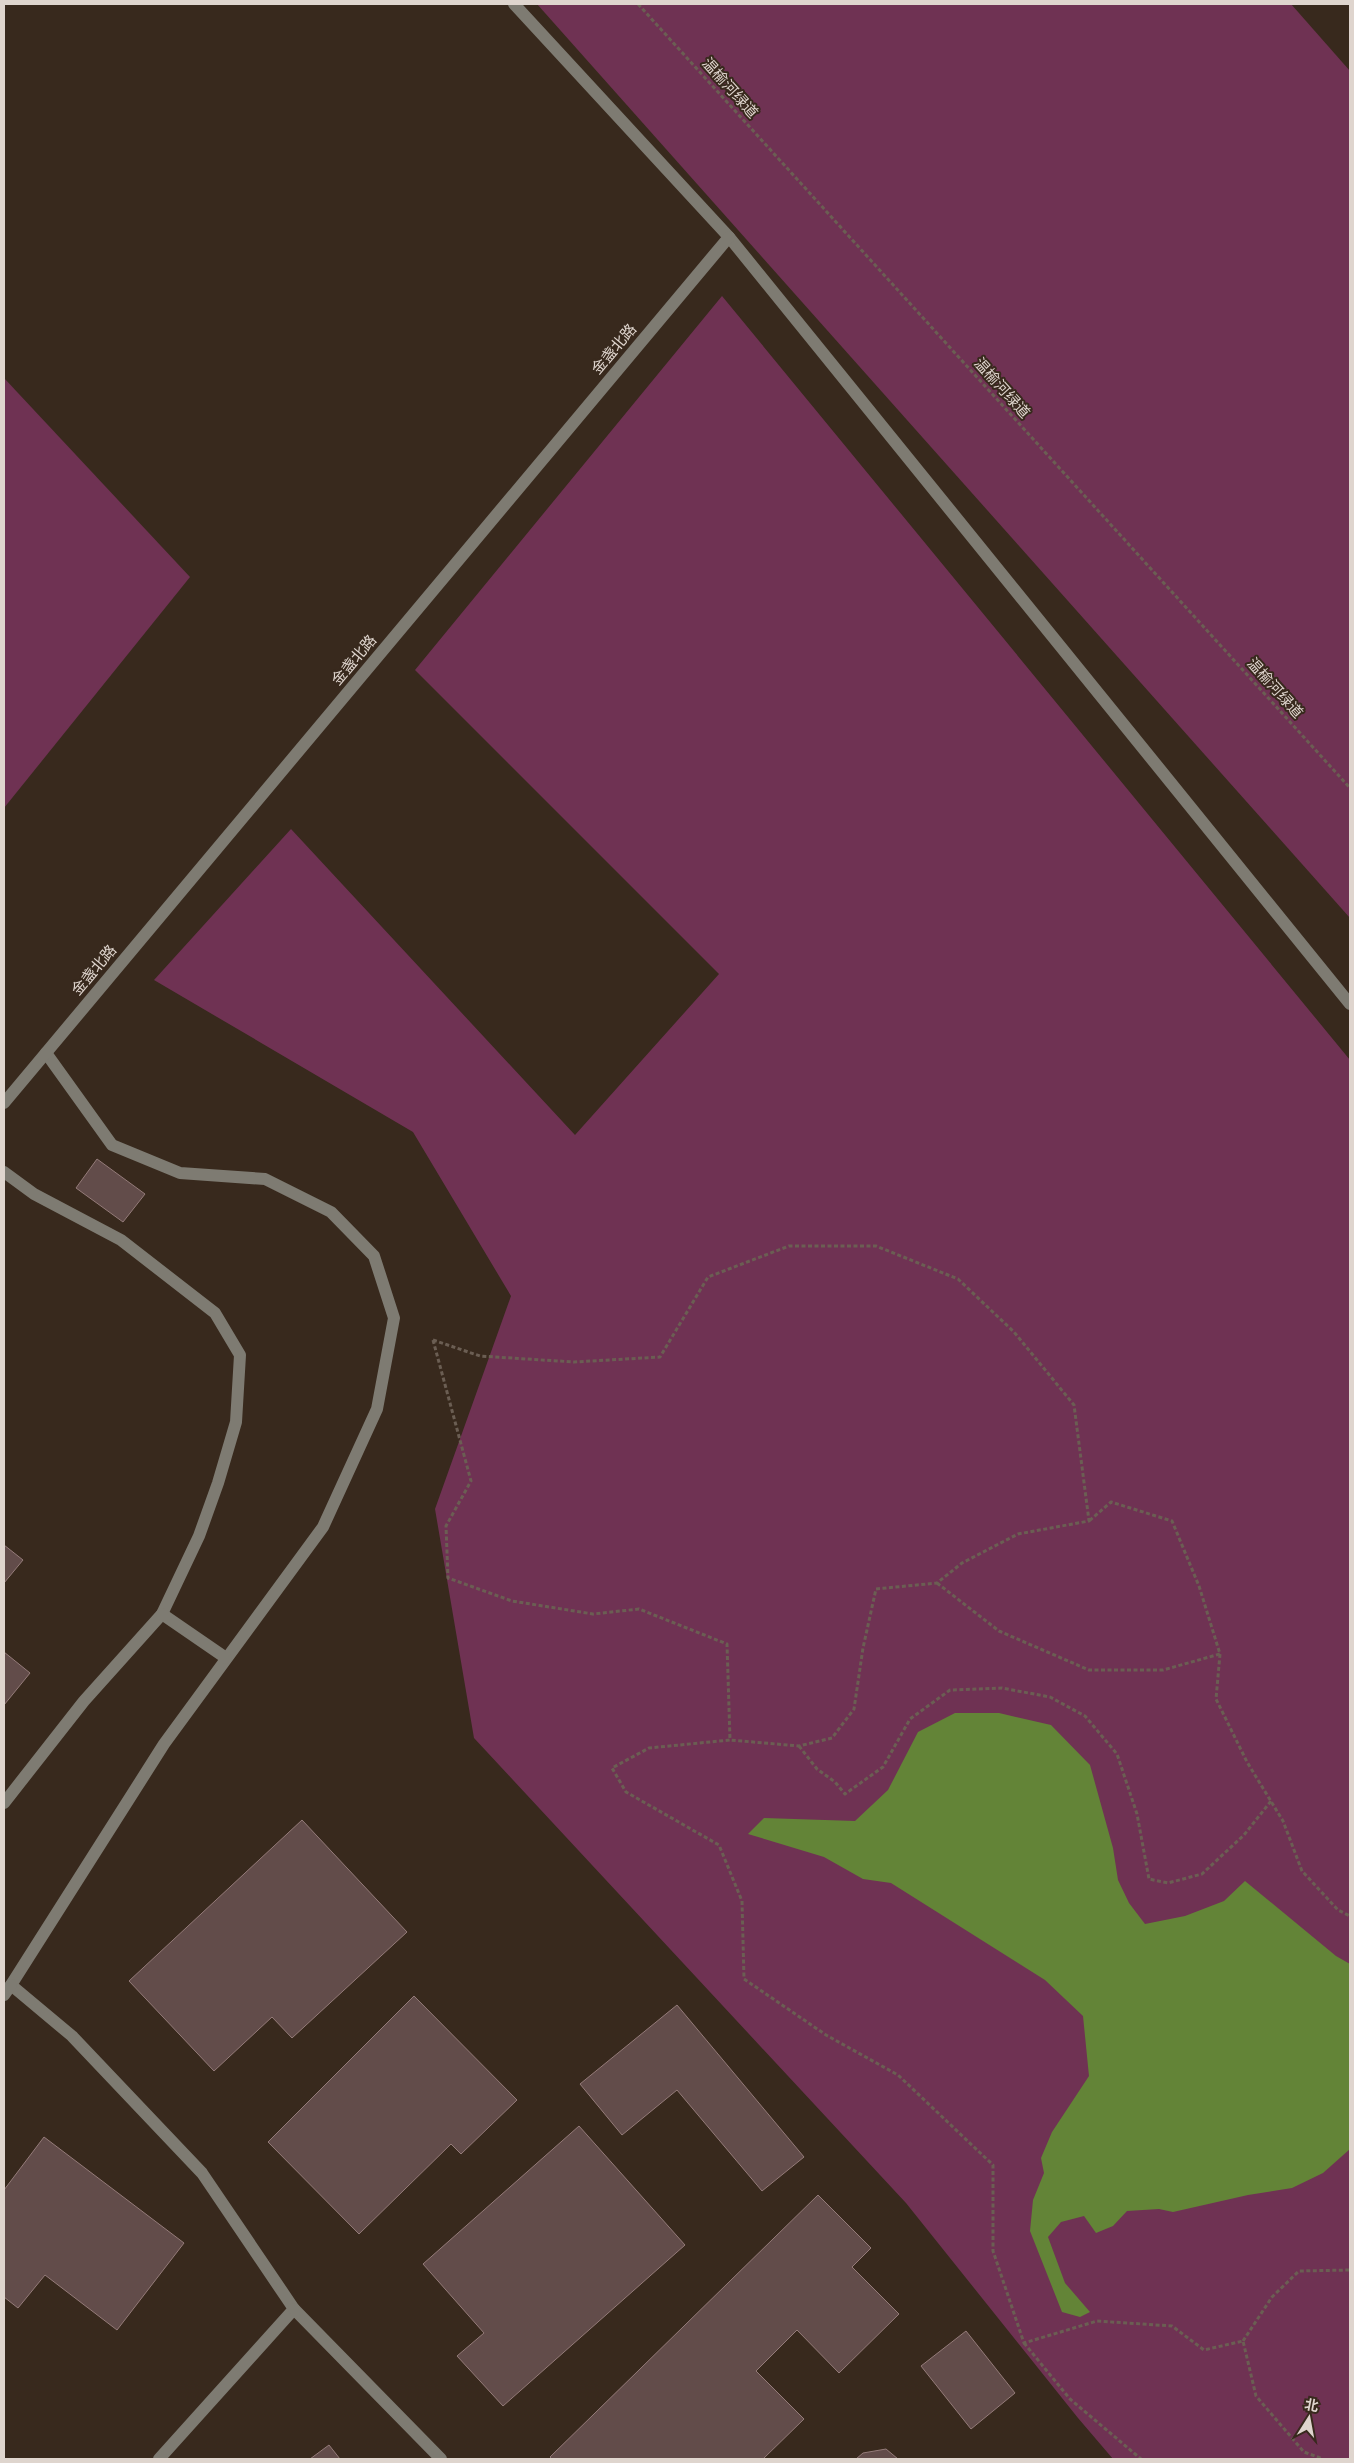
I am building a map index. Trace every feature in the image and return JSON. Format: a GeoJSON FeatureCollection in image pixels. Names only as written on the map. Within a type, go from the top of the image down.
{"type":"FeatureCollection","features":[{"type":"Feature","properties":{"kind":"street"},"geometry":{"type":"LineString","coordinates":[[514,4],[729,237],[1350,1004]]}},
{"type":"Feature","properties":{"kind":"street","name":"金盏北路"},"geometry":{"type":"LineString","coordinates":[[4,1103],[729,237]]}},
{"type":"Feature","properties":{"kind":"street"},"geometry":{"type":"LineString","coordinates":[[46,1053],[112,1145],[180,1173],[265,1179],[331,1212],[374,1256],[394,1318],[377,1409],[323,1527],[164,1744],[6,1988],[72,2036],[202,2173],[294,2310],[441,2459]]}},
{"type":"Feature","properties":{"kind":"street"},"geometry":{"type":"LineString","coordinates":[[4,1172],[34,1194],[121,1240],[215,1312],[240,1355],[236,1422],[218,1484],[199,1536],[162,1614],[84,1701],[4,1803]]}},
{"type":"Feature","properties":{"kind":"street"},"geometry":{"type":"LineString","coordinates":[[162,1614],[226,1658]]}},
{"type":"Feature","properties":{"kind":"street"},"geometry":{"type":"LineString","coordinates":[[158,2459],[294,2310]]}},
{"type":"Feature","properties":{"kind":"path","name":"温榆河绿道"},"geometry":{"type":"LineString","coordinates":[[638,4],[1350,788]]}},
{"type":"Feature","properties":{"kind":"path"},"geometry":{"type":"LineString","coordinates":[[730,1740],[727,1644],[639,1609],[593,1614],[512,1601],[448,1578],[446,1526],[471,1481],[433,1340],[480,1356],[574,1362],[660,1357],[708,1277],[789,1246],[876,1246],[958,1279],[1014,1332],[1074,1405],[1089,1521]]}},
{"type":"Feature","properties":{"kind":"path"},"geometry":{"type":"LineString","coordinates":[[1142,2459],[1070,2399],[1024,2344],[993,2251],[993,2165],[898,2075],[826,2035],[744,1980],[742,1901],[719,1845],[626,1792],[612,1768],[649,1748],[730,1740],[799,1746],[832,1738],[854,1709],[863,1648],[876,1589],[937,1583],[962,1563],[1018,1534],[1089,1521],[1111,1502],[1172,1521],[1199,1586],[1220,1654],[1216,1699],[1248,1762],[1283,1821],[1302,1871],[1338,1910],[1350,1916]]}},
{"type":"Feature","properties":{"kind":"path"},"geometry":{"type":"LineString","coordinates":[[937,1583],[999,1631],[1089,1670],[1163,1670],[1220,1654]]}},
{"type":"Feature","properties":{"kind":"path"},"geometry":{"type":"LineString","coordinates":[[799,1746],[817,1769],[836,1782],[846,1794],[883,1767],[910,1719],[950,1690],[1002,1688],[1050,1697],[1084,1716],[1117,1754],[1137,1814],[1149,1879],[1168,1883],[1202,1874],[1244,1835],[1271,1801]]}},
{"type":"Feature","properties":{"kind":"path"},"geometry":{"type":"LineString","coordinates":[[1024,2344],[1097,2321],[1172,2326],[1204,2350],[1243,2341],[1272,2297],[1299,2271],[1350,2270]]}},
{"type":"Feature","properties":{"kind":"path"},"geometry":{"type":"LineString","coordinates":[[1243,2341],[1256,2396],[1304,2452],[1323,2459]]}},
{"type":"Feature","properties":{"kind":"shaded area"},"geometry":{"type":"Polygon","coordinates":[[[537,4],[1291,4],[1350,71],[1350,918],[537,4]]]}},
{"type":"Feature","properties":{"kind":"shaded area"},"geometry":{"type":"Polygon","coordinates":[[[722,296],[1350,1060],[1350,2459],[1113,2459],[906,2203],[474,1738],[435,1509],[511,1296],[413,1132],[154,980],[291,829],[575,1135],[719,974],[415,670],[722,296]]]}},
{"type":"Feature","properties":{"kind":"shaded area"},"geometry":{"type":"Polygon","coordinates":[[[4,378],[190,577],[4,808],[4,378]]]}},
{"type":"Feature","properties":{"kind":"shaded area"},"geometry":{"type":"Polygon","coordinates":[[[955,1713],[999,1713],[1051,1725],[1090,1765],[1113,1848],[1118,1880],[1129,1903],[1145,1924],[1185,1916],[1224,1901],[1245,1881],[1336,1956],[1350,1964],[1350,2149],[1323,2173],[1292,2188],[1248,2195],[1173,2212],[1159,2209],[1127,2211],[1113,2226],[1096,2233],[1084,2216],[1061,2222],[1048,2237],[1065,2283],[1090,2312],[1080,2317],[1062,2312],[1030,2231],[1033,2200],[1044,2173],[1041,2158],[1052,2132],[1089,2076],[1083,2016],[1045,1980],[891,1883],[863,1879],[824,1857],[748,1834],[764,1818],[855,1821],[888,1790],[918,1732],[955,1713]]]}},
{"type":"Feature","properties":{"kind":"building"},"geometry":{"type":"Polygon","coordinates":[[[97,1159],[145,1194],[123,1222],[76,1188],[97,1159]]]}},
{"type":"Feature","properties":{"kind":"building"},"geometry":{"type":"Polygon","coordinates":[[[4,1545],[23,1560],[4,1583],[4,1545]]]}},
{"type":"Feature","properties":{"kind":"building"},"geometry":{"type":"Polygon","coordinates":[[[4,1652],[30,1673],[4,1705],[4,1652]]]}},
{"type":"Feature","properties":{"kind":"building"},"geometry":{"type":"Polygon","coordinates":[[[302,1820],[407,1932],[292,2038],[272,2017],[214,2071],[129,1981],[302,1820]]]}},
{"type":"Feature","properties":{"kind":"building"},"geometry":{"type":"Polygon","coordinates":[[[414,1996],[517,2100],[461,2154],[451,2144],[359,2234],[268,2142],[414,1996]]]}},
{"type":"Feature","properties":{"kind":"building"},"geometry":{"type":"Polygon","coordinates":[[[677,2005],[804,2157],[762,2191],[677,2090],[622,2135],[580,2084],[677,2005]]]}},
{"type":"Feature","properties":{"kind":"building"},"geometry":{"type":"Polygon","coordinates":[[[579,2126],[685,2245],[503,2406],[457,2356],[484,2333],[423,2264],[579,2126]]]}},
{"type":"Feature","properties":{"kind":"building"},"geometry":{"type":"Polygon","coordinates":[[[44,2137],[184,2243],[117,2330],[45,2275],[18,2308],[4,2297],[4,2190],[44,2137]]]}},
{"type":"Feature","properties":{"kind":"building"},"geometry":{"type":"Polygon","coordinates":[[[818,2195],[871,2248],[852,2267],[899,2314],[839,2373],[797,2330],[756,2371],[804,2419],[763,2459],[552,2459],[550,2457],[818,2195]]]}},
{"type":"Feature","properties":{"kind":"building"},"geometry":{"type":"Polygon","coordinates":[[[966,2331],[1015,2393],[971,2429],[921,2366],[966,2331]]]}},
{"type":"Feature","properties":{"kind":"building"},"geometry":{"type":"Polygon","coordinates":[[[329,2445],[340,2459],[310,2459],[329,2445]]]}},
{"type":"Feature","properties":{"kind":"building"},"geometry":{"type":"Polygon","coordinates":[[[886,2449],[898,2459],[856,2459],[863,2453],[886,2449]]]}}]}
